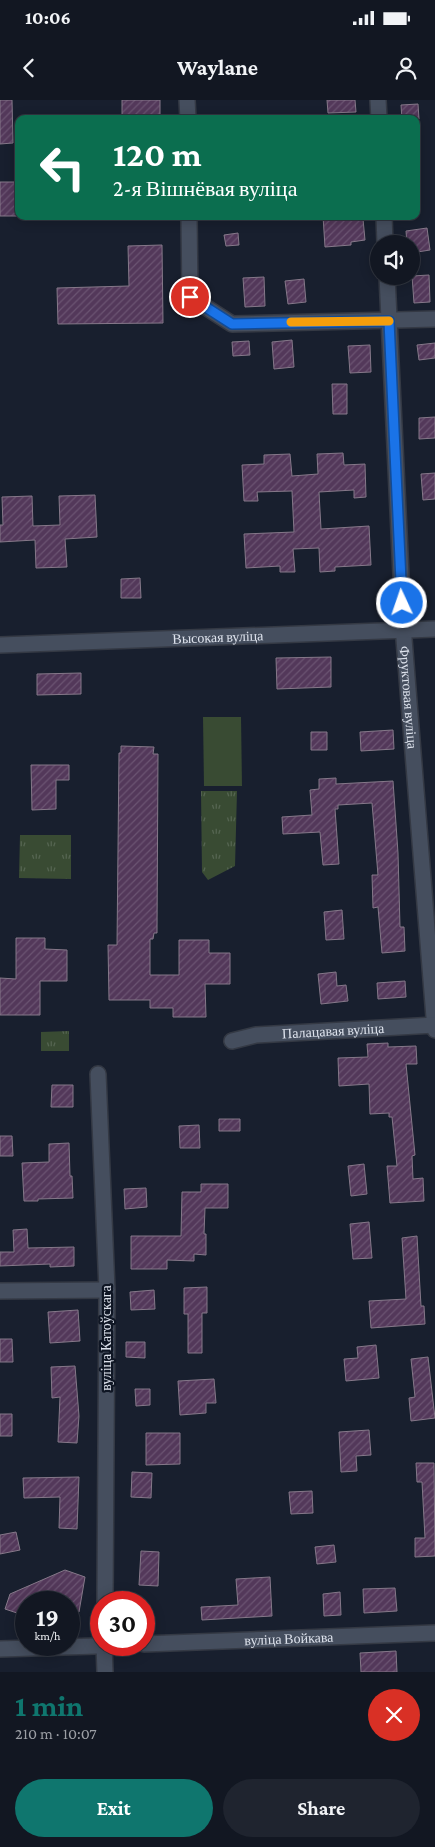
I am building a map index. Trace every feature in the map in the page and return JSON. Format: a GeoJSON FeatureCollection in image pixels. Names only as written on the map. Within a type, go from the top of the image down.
{"type":"FeatureCollection","features":[{"type":"Feature","properties":{"kind":"street"},"geometry":{"type":"LineString","coordinates":[[187,100],[188,115]]}},
{"type":"Feature","properties":{"kind":"street"},"geometry":{"type":"LineString","coordinates":[[378,100],[379,115]]}},
{"type":"Feature","properties":{"kind":"street"},"geometry":{"type":"LineString","coordinates":[[189,220],[190,297],[232,324],[435,320]]}},
{"type":"Feature","properties":{"kind":"street"},"geometry":{"type":"LineString","coordinates":[[384,220],[385,235]]}},
{"type":"Feature","properties":{"kind":"street","name":"Фруктовая вуліца"},"geometry":{"type":"LineString","coordinates":[[387,285],[404,630],[435,1030]]}},
{"type":"Feature","properties":{"kind":"street","name":"Высокая вуліца"},"geometry":{"type":"LineString","coordinates":[[0,645],[435,629]]}},
{"type":"Feature","properties":{"kind":"street","name":"Палацавая вуліца"},"geometry":{"type":"LineString","coordinates":[[232,1041],[256,1035],[435,1025]]}},
{"type":"Feature","properties":{"kind":"street","name":"вуліца Катоўскага"},"geometry":{"type":"LineString","coordinates":[[98,1074],[107,1290],[105,1591]]}},
{"type":"Feature","properties":{"kind":"street"},"geometry":{"type":"LineString","coordinates":[[0,1291],[107,1290]]}},
{"type":"Feature","properties":{"kind":"street","name":"вуліца Войкава"},"geometry":{"type":"LineString","coordinates":[[155,1644],[435,1633]]}},
{"type":"Feature","properties":{"kind":"street"},"geometry":{"type":"LineString","coordinates":[[0,1649],[90,1646]]}},
{"type":"Feature","properties":{"kind":"street"},"geometry":{"type":"LineString","coordinates":[[104,1656],[105,1672]]}},
{"type":"Feature","properties":{"kind":"green space"},"geometry":{"type":"Polygon","coordinates":[[[203,717],[241,717],[242,786],[204,786],[203,717]]]}},
{"type":"Feature","properties":{"kind":"green space"},"geometry":{"type":"Polygon","coordinates":[[[201,791],[237,791],[235,866],[208,880],[202,872],[201,791]]]}},
{"type":"Feature","properties":{"kind":"green space"},"geometry":{"type":"Polygon","coordinates":[[[20,835],[71,835],[71,879],[19,878],[20,835]]]}},
{"type":"Feature","properties":{"kind":"green space"},"geometry":{"type":"Polygon","coordinates":[[[69,1031],[69,1051],[41,1051],[41,1032],[69,1031]]]}},
{"type":"Feature","properties":{"kind":"building"},"geometry":{"type":"Polygon","coordinates":[[[0,100],[12,100],[13,143],[0,144],[0,100]]]}},
{"type":"Feature","properties":{"kind":"building"},"geometry":{"type":"Polygon","coordinates":[[[122,100],[160,100],[160,115],[122,115],[122,100]]]}},
{"type":"Feature","properties":{"kind":"building"},"geometry":{"type":"Polygon","coordinates":[[[327,100],[355,100],[356,112],[328,113],[327,100]]]}},
{"type":"Feature","properties":{"kind":"building"},"geometry":{"type":"Polygon","coordinates":[[[418,104],[419,115],[402,115],[401,105],[418,104]]]}},
{"type":"Feature","properties":{"kind":"building"},"geometry":{"type":"Polygon","coordinates":[[[0,182],[15,182],[15,216],[0,216],[0,182]]]}},
{"type":"Feature","properties":{"kind":"building"},"geometry":{"type":"Polygon","coordinates":[[[323,220],[363,220],[365,240],[351,242],[351,245],[325,247],[323,220]]]}},
{"type":"Feature","properties":{"kind":"building"},"geometry":{"type":"Polygon","coordinates":[[[427,228],[430,250],[420,252],[420,235],[406,235],[406,231],[427,228]]]}},
{"type":"Feature","properties":{"kind":"building"},"geometry":{"type":"Polygon","coordinates":[[[238,233],[239,245],[226,246],[224,235],[238,233]]]}},
{"type":"Feature","properties":{"kind":"building"},"geometry":{"type":"Polygon","coordinates":[[[162,245],[163,323],[58,324],[57,288],[129,286],[128,246],[162,245]]]}},
{"type":"Feature","properties":{"kind":"building"},"geometry":{"type":"Polygon","coordinates":[[[429,275],[430,302],[414,303],[413,285],[420,285],[420,276],[429,275]]]}},
{"type":"Feature","properties":{"kind":"building"},"geometry":{"type":"Polygon","coordinates":[[[264,277],[265,306],[245,307],[243,278],[264,277]]]}},
{"type":"Feature","properties":{"kind":"building"},"geometry":{"type":"Polygon","coordinates":[[[304,279],[306,302],[288,304],[285,281],[304,279]]]}},
{"type":"Feature","properties":{"kind":"building"},"geometry":{"type":"Polygon","coordinates":[[[292,340],[294,367],[274,369],[272,342],[292,340]]]}},
{"type":"Feature","properties":{"kind":"building"},"geometry":{"type":"Polygon","coordinates":[[[249,341],[250,355],[233,356],[232,342],[249,341]]]}},
{"type":"Feature","properties":{"kind":"building"},"geometry":{"type":"Polygon","coordinates":[[[435,343],[435,358],[419,360],[417,345],[435,343]]]}},
{"type":"Feature","properties":{"kind":"building"},"geometry":{"type":"Polygon","coordinates":[[[370,345],[371,372],[350,373],[348,346],[370,345]]]}},
{"type":"Feature","properties":{"kind":"building"},"geometry":{"type":"Polygon","coordinates":[[[332,384],[347,384],[347,414],[333,414],[332,384]]]}},
{"type":"Feature","properties":{"kind":"building"},"geometry":{"type":"Polygon","coordinates":[[[435,417],[435,438],[419,439],[419,418],[435,417]]]}},
{"type":"Feature","properties":{"kind":"building"},"geometry":{"type":"Polygon","coordinates":[[[343,453],[344,465],[365,464],[366,497],[354,498],[354,490],[319,492],[321,529],[369,526],[371,565],[335,567],[335,571],[320,572],[319,548],[293,549],[295,572],[280,572],[280,566],[246,568],[244,534],[294,532],[292,491],[257,492],[258,501],[244,501],[242,465],[264,464],[264,455],[290,454],[292,476],[318,474],[317,454],[343,453]]]}},
{"type":"Feature","properties":{"kind":"building"},"geometry":{"type":"Polygon","coordinates":[[[435,473],[435,499],[423,500],[421,474],[435,473]]]}},
{"type":"Feature","properties":{"kind":"building"},"geometry":{"type":"Polygon","coordinates":[[[95,495],[97,537],[65,539],[67,567],[36,568],[35,540],[0,542],[0,525],[3,525],[2,497],[32,496],[33,526],[60,525],[59,496],[95,495]]]}},
{"type":"Feature","properties":{"kind":"building"},"geometry":{"type":"Polygon","coordinates":[[[140,578],[141,598],[121,598],[121,579],[140,578]]]}},
{"type":"Feature","properties":{"kind":"building"},"geometry":{"type":"Polygon","coordinates":[[[331,657],[331,687],[277,689],[276,658],[331,657]]]}},
{"type":"Feature","properties":{"kind":"building"},"geometry":{"type":"Polygon","coordinates":[[[81,673],[81,694],[37,695],[37,674],[81,673]]]}},
{"type":"Feature","properties":{"kind":"building"},"geometry":{"type":"Polygon","coordinates":[[[393,730],[394,749],[361,751],[360,732],[393,730]]]}},
{"type":"Feature","properties":{"kind":"building"},"geometry":{"type":"Polygon","coordinates":[[[311,732],[327,732],[327,750],[311,750],[311,732]]]}},
{"type":"Feature","properties":{"kind":"building"},"geometry":{"type":"Polygon","coordinates":[[[121,746],[154,747],[153,754],[158,754],[157,933],[154,933],[153,939],[150,939],[150,975],[179,975],[179,940],[209,940],[209,953],[230,953],[230,984],[205,984],[206,1017],[173,1017],[173,1008],[150,1008],[150,1000],[109,1000],[108,945],[117,945],[119,753],[121,753],[121,746]]]}},
{"type":"Feature","properties":{"kind":"building"},"geometry":{"type":"Polygon","coordinates":[[[31,765],[69,765],[69,780],[56,780],[56,809],[32,810],[31,765]]]}},
{"type":"Feature","properties":{"kind":"building"},"geometry":{"type":"Polygon","coordinates":[[[336,778],[336,784],[393,781],[398,853],[400,927],[404,927],[405,951],[382,953],[378,907],[373,908],[372,875],[378,875],[372,803],[338,805],[338,809],[335,809],[339,864],[323,865],[320,832],[283,834],[282,817],[312,815],[310,790],[319,789],[319,779],[336,778]]]}},
{"type":"Feature","properties":{"kind":"building"},"geometry":{"type":"Polygon","coordinates":[[[342,910],[344,939],[326,940],[324,912],[342,910]]]}},
{"type":"Feature","properties":{"kind":"building"},"geometry":{"type":"Polygon","coordinates":[[[16,938],[45,938],[45,949],[67,950],[67,981],[40,981],[40,1015],[0,1015],[0,978],[16,979],[16,938]]]}},
{"type":"Feature","properties":{"kind":"building"},"geometry":{"type":"Polygon","coordinates":[[[336,972],[337,986],[346,985],[348,1001],[321,1004],[318,974],[336,972]]]}},
{"type":"Feature","properties":{"kind":"building"},"geometry":{"type":"Polygon","coordinates":[[[405,981],[406,997],[378,999],[377,983],[405,981]]]}},
{"type":"Feature","properties":{"kind":"building"},"geometry":{"type":"Polygon","coordinates":[[[388,1043],[388,1047],[416,1046],[417,1064],[406,1064],[415,1155],[412,1156],[413,1179],[423,1178],[424,1201],[390,1203],[387,1166],[397,1166],[392,1117],[389,1117],[389,1113],[370,1114],[369,1084],[339,1086],[338,1058],[368,1057],[367,1044],[388,1043]]]}},
{"type":"Feature","properties":{"kind":"building"},"geometry":{"type":"Polygon","coordinates":[[[52,1085],[73,1085],[73,1107],[51,1107],[52,1085]]]}},
{"type":"Feature","properties":{"kind":"building"},"geometry":{"type":"Polygon","coordinates":[[[219,1119],[240,1119],[240,1131],[219,1131],[219,1119]]]}},
{"type":"Feature","properties":{"kind":"building"},"geometry":{"type":"Polygon","coordinates":[[[199,1125],[200,1148],[180,1148],[179,1126],[199,1125]]]}},
{"type":"Feature","properties":{"kind":"building"},"geometry":{"type":"Polygon","coordinates":[[[0,1136],[12,1136],[13,1156],[0,1156],[0,1136]]]}},
{"type":"Feature","properties":{"kind":"building"},"geometry":{"type":"Polygon","coordinates":[[[69,1143],[73,1198],[24,1201],[22,1163],[49,1162],[49,1144],[69,1143]]]}},
{"type":"Feature","properties":{"kind":"building"},"geometry":{"type":"Polygon","coordinates":[[[364,1164],[367,1194],[351,1196],[348,1166],[364,1164]]]}},
{"type":"Feature","properties":{"kind":"building"},"geometry":{"type":"Polygon","coordinates":[[[201,1184],[228,1184],[228,1208],[205,1208],[204,1234],[206,1234],[206,1255],[194,1254],[194,1261],[167,1260],[167,1269],[131,1269],[131,1236],[181,1236],[182,1192],[201,1192],[201,1184]]]}},
{"type":"Feature","properties":{"kind":"building"},"geometry":{"type":"Polygon","coordinates":[[[146,1188],[147,1207],[125,1209],[124,1189],[146,1188]]]}},
{"type":"Feature","properties":{"kind":"building"},"geometry":{"type":"Polygon","coordinates":[[[369,1222],[372,1258],[353,1259],[350,1224],[369,1222]]]}},
{"type":"Feature","properties":{"kind":"building"},"geometry":{"type":"Polygon","coordinates":[[[27,1229],[28,1248],[74,1247],[74,1266],[50,1267],[50,1264],[0,1266],[0,1252],[14,1252],[13,1230],[27,1229]]]}},
{"type":"Feature","properties":{"kind":"building"},"geometry":{"type":"Polygon","coordinates":[[[417,1236],[421,1306],[424,1306],[425,1324],[371,1328],[369,1301],[406,1299],[402,1238],[417,1236]]]}},
{"type":"Feature","properties":{"kind":"building"},"geometry":{"type":"Polygon","coordinates":[[[207,1287],[207,1313],[202,1313],[202,1353],[188,1353],[188,1314],[184,1314],[184,1288],[207,1287]]]}},
{"type":"Feature","properties":{"kind":"building"},"geometry":{"type":"Polygon","coordinates":[[[154,1290],[155,1309],[131,1310],[130,1292],[154,1290]]]}},
{"type":"Feature","properties":{"kind":"building"},"geometry":{"type":"Polygon","coordinates":[[[78,1310],[80,1341],[50,1343],[48,1312],[78,1310]]]}},
{"type":"Feature","properties":{"kind":"building"},"geometry":{"type":"Polygon","coordinates":[[[0,1339],[12,1339],[13,1362],[0,1362],[0,1339]]]}},
{"type":"Feature","properties":{"kind":"building"},"geometry":{"type":"Polygon","coordinates":[[[126,1342],[145,1342],[145,1358],[126,1357],[126,1342]]]}},
{"type":"Feature","properties":{"kind":"building"},"geometry":{"type":"Polygon","coordinates":[[[376,1345],[379,1378],[346,1381],[344,1359],[358,1358],[357,1347],[376,1345]]]}},
{"type":"Feature","properties":{"kind":"building"},"geometry":{"type":"Polygon","coordinates":[[[428,1357],[435,1418],[411,1421],[409,1398],[415,1397],[411,1359],[428,1357]]]}},
{"type":"Feature","properties":{"kind":"building"},"geometry":{"type":"Polygon","coordinates":[[[75,1366],[79,1416],[77,1443],[58,1442],[60,1397],[52,1398],[51,1367],[75,1366]]]}},
{"type":"Feature","properties":{"kind":"building"},"geometry":{"type":"Polygon","coordinates":[[[214,1379],[216,1403],[206,1403],[206,1413],[180,1415],[178,1381],[214,1379]]]}},
{"type":"Feature","properties":{"kind":"building"},"geometry":{"type":"Polygon","coordinates":[[[135,1389],[150,1389],[150,1405],[136,1406],[135,1389]]]}},
{"type":"Feature","properties":{"kind":"building"},"geometry":{"type":"Polygon","coordinates":[[[0,1414],[12,1414],[12,1436],[0,1436],[0,1414]]]}},
{"type":"Feature","properties":{"kind":"building"},"geometry":{"type":"Polygon","coordinates":[[[369,1430],[371,1455],[356,1456],[357,1471],[341,1472],[339,1432],[369,1430]]]}},
{"type":"Feature","properties":{"kind":"building"},"geometry":{"type":"Polygon","coordinates":[[[146,1433],[180,1433],[180,1464],[146,1465],[146,1433]]]}},
{"type":"Feature","properties":{"kind":"building"},"geometry":{"type":"Polygon","coordinates":[[[416,1463],[434,1463],[435,1556],[415,1557],[415,1538],[425,1538],[422,1482],[417,1482],[416,1463]]]}},
{"type":"Feature","properties":{"kind":"building"},"geometry":{"type":"Polygon","coordinates":[[[132,1472],[152,1473],[151,1498],[131,1497],[132,1472]]]}},
{"type":"Feature","properties":{"kind":"building"},"geometry":{"type":"Polygon","coordinates":[[[79,1477],[77,1529],[59,1528],[60,1497],[24,1498],[23,1478],[79,1477]]]}},
{"type":"Feature","properties":{"kind":"building"},"geometry":{"type":"Polygon","coordinates":[[[312,1491],[313,1513],[291,1514],[289,1492],[312,1491]]]}},
{"type":"Feature","properties":{"kind":"building"},"geometry":{"type":"Polygon","coordinates":[[[16,1532],[20,1550],[0,1554],[0,1535],[16,1532]]]}},
{"type":"Feature","properties":{"kind":"building"},"geometry":{"type":"Polygon","coordinates":[[[334,1545],[336,1562],[317,1564],[315,1547],[334,1545]]]}},
{"type":"Feature","properties":{"kind":"building"},"geometry":{"type":"Polygon","coordinates":[[[141,1551],[159,1552],[158,1586],[139,1585],[141,1551]]]}},
{"type":"Feature","properties":{"kind":"building"},"geometry":{"type":"Polygon","coordinates":[[[65,1570],[85,1577],[80,1606],[80,1591],[17,1591],[65,1570]]]}},
{"type":"Feature","properties":{"kind":"building"},"geometry":{"type":"Polygon","coordinates":[[[270,1577],[272,1616],[202,1620],[201,1607],[238,1605],[236,1579],[270,1577]]]}},
{"type":"Feature","properties":{"kind":"building"},"geometry":{"type":"Polygon","coordinates":[[[395,1588],[397,1611],[364,1613],[363,1589],[395,1588]]]}},
{"type":"Feature","properties":{"kind":"building"},"geometry":{"type":"Polygon","coordinates":[[[15,1592],[15,1612],[5,1609],[10,1594],[15,1592]]]}},
{"type":"Feature","properties":{"kind":"building"},"geometry":{"type":"Polygon","coordinates":[[[340,1592],[341,1615],[324,1616],[323,1594],[340,1592]]]}},
{"type":"Feature","properties":{"kind":"building"},"geometry":{"type":"Polygon","coordinates":[[[396,1651],[397,1672],[361,1672],[360,1653],[396,1651]]]}},
{"type":"Feature","properties":{"kind":"slow traffic"},"geometry":{"type":"LineString","coordinates":[[291,322],[389,321]]}},
{"type":"Feature","properties":{"kind":"route"},"geometry":{"type":"LineString","coordinates":[[190,297],[232,324],[389,321],[402,603]]}}]}
